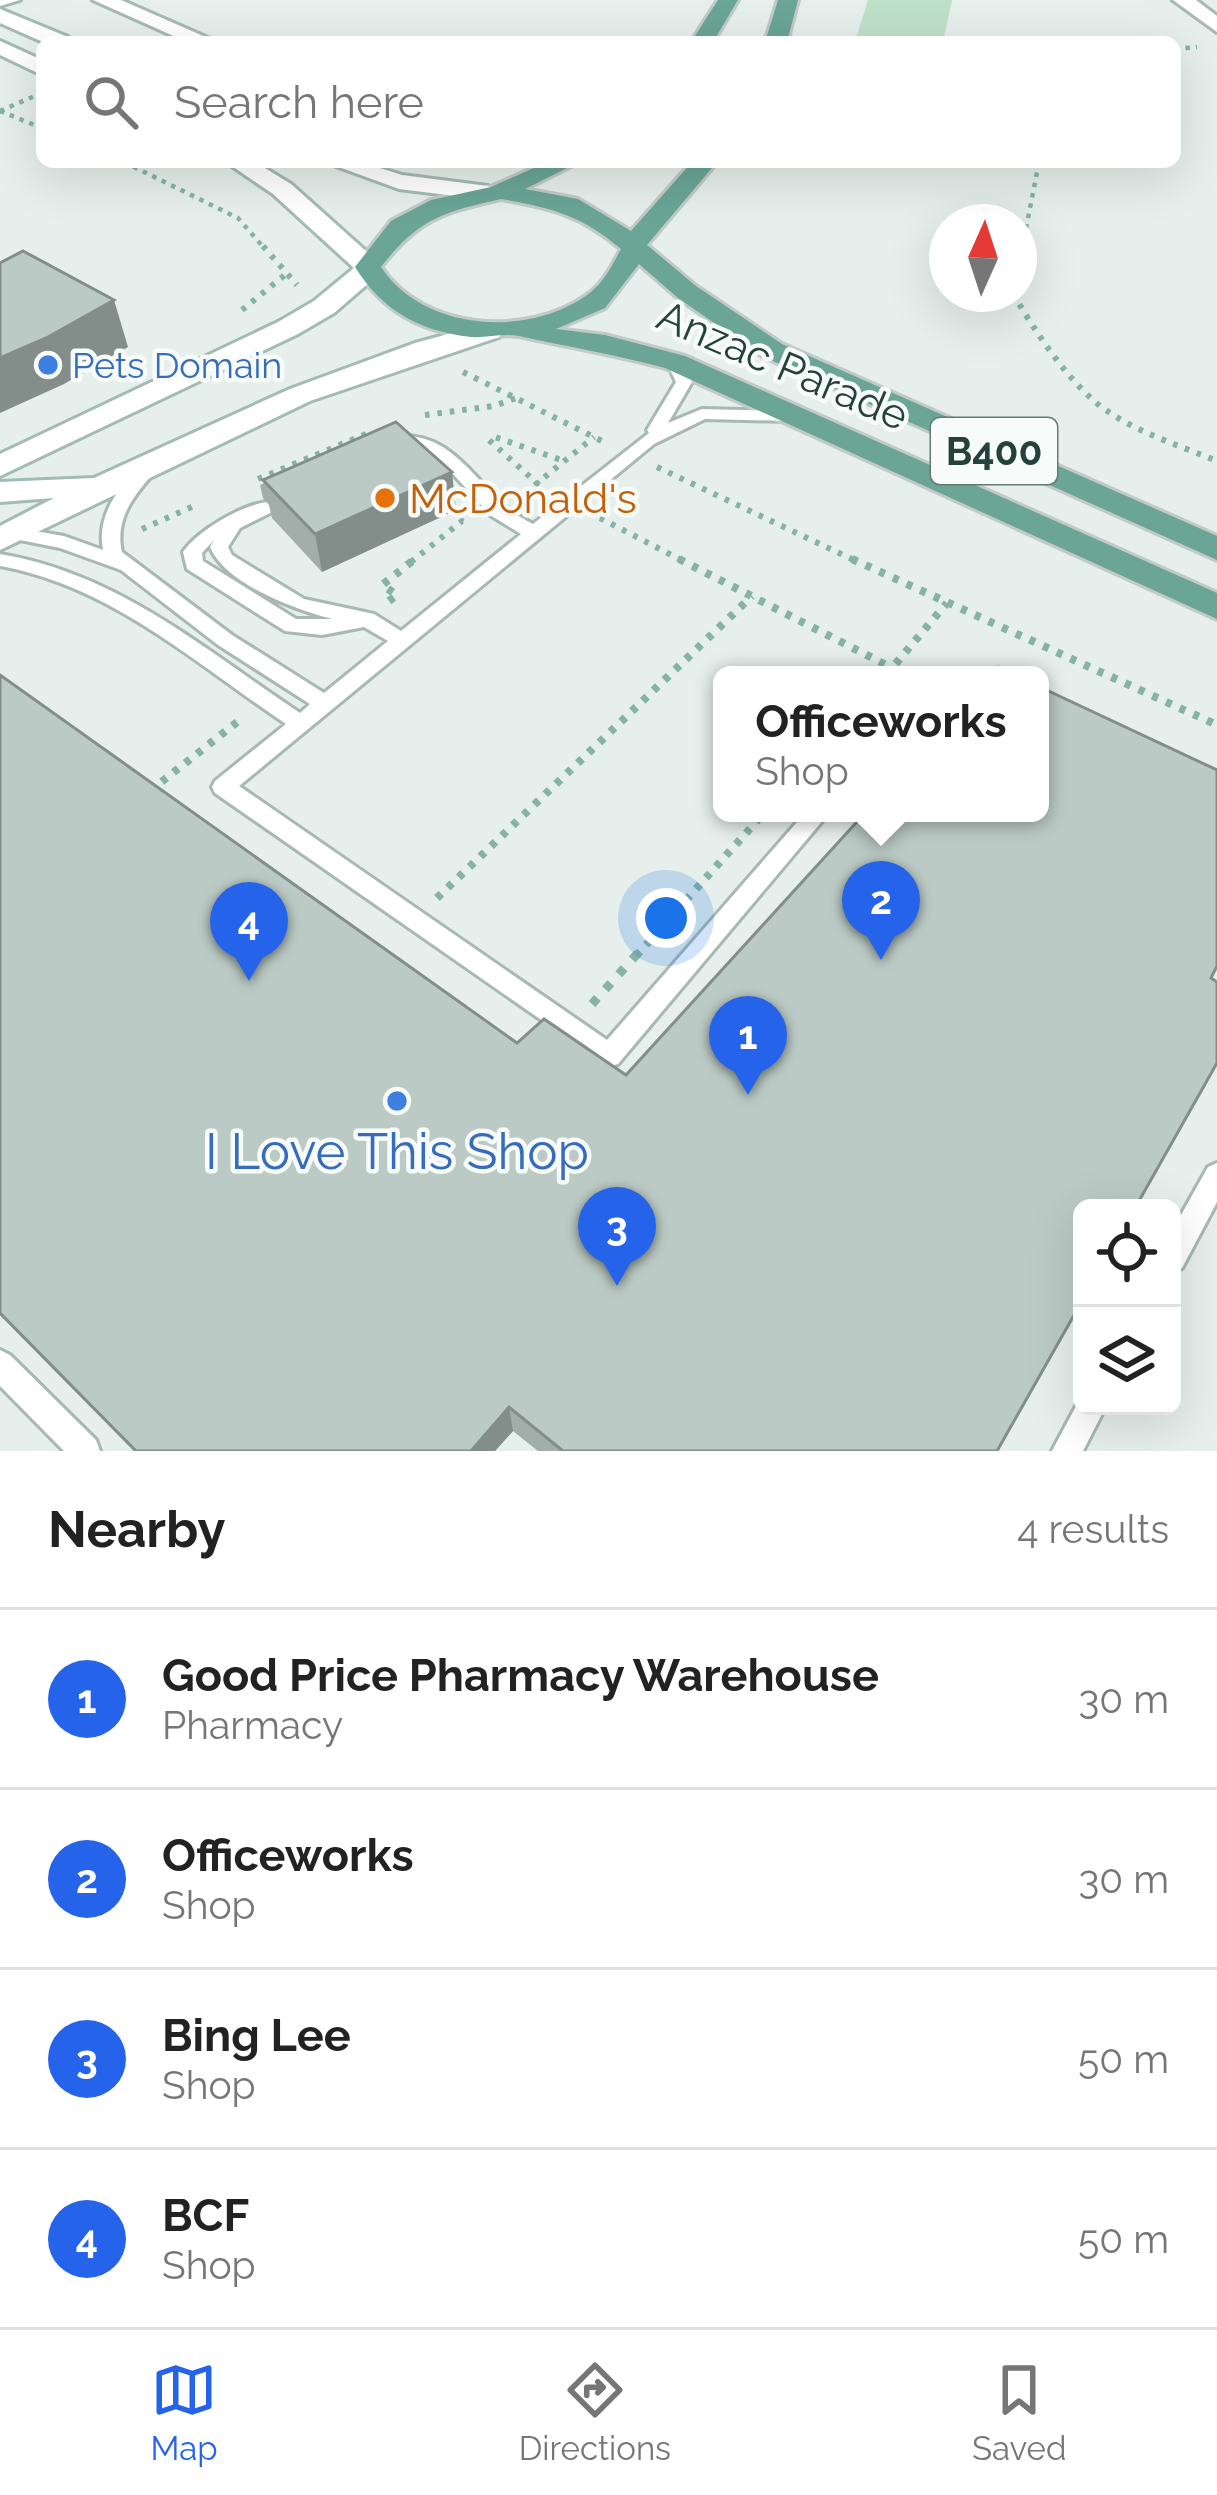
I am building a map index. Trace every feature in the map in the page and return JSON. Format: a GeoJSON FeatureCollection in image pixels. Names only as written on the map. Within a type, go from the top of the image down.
{"type":"FeatureCollection","features":[{"type":"Feature","properties":{"kind":"main road"},"geometry":{"type":"LineString","coordinates":[[0,0],[10,0]]}},
{"type":"Feature","properties":{"kind":"main road"},"geometry":{"type":"LineString","coordinates":[[103,0],[191,36]]}},
{"type":"Feature","properties":{"kind":"main road"},"geometry":{"type":"LineString","coordinates":[[706,36],[728,0]]}},
{"type":"Feature","properties":{"kind":"main road"},"geometry":{"type":"LineString","coordinates":[[778,36],[788,0]]}},
{"type":"Feature","properties":{"kind":"main road"},"geometry":{"type":"LineString","coordinates":[[1183,0],[1217,26]]}},
{"type":"Feature","properties":{"kind":"main road"},"geometry":{"type":"LineString","coordinates":[[0,15],[47,36]]}},
{"type":"Feature","properties":{"kind":"main road"},"geometry":{"type":"LineString","coordinates":[[0,47],[36,65]]}},
{"type":"Feature","properties":{"kind":"main road"},"geometry":{"type":"LineString","coordinates":[[0,466],[288,328],[324,307],[368,268],[282,188],[248,168]]}},
{"type":"Feature","properties":{"kind":"main road"},"geometry":{"type":"LineString","coordinates":[[356,168],[399,182],[490,193]]}},
{"type":"Feature","properties":{"kind":"main road","name":"B400"},"geometry":{"type":"LineString","coordinates":[[552,168],[409,220],[381,246],[368,268],[383,291],[405,308],[450,324],[494,330],[557,320],[587,307],[609,290],[633,248],[700,168]]}},
{"type":"Feature","properties":{"kind":"main road","name":"B400"},"geometry":{"type":"LineString","coordinates":[[490,193],[547,198],[580,208],[633,248]]}},
{"type":"Feature","properties":{"kind":"main road","name":"Anzac Parade"},"geometry":{"type":"LineString","coordinates":[[633,248],[772,350],[1217,549]]}},
{"type":"Feature","properties":{"kind":"main road"},"geometry":{"type":"LineString","coordinates":[[3,541],[130,475],[349,373],[494,330]]}},
{"type":"Feature","properties":{"kind":"main road","name":"Anzac Parade"},"geometry":{"type":"LineString","coordinates":[[494,330],[605,343],[674,362],[1217,607]]}},
{"type":"Feature","properties":{"kind":"main road"},"geometry":{"type":"LineString","coordinates":[[0,492],[58,490],[130,475]]}},
{"type":"Feature","properties":{"kind":"lane"},"geometry":{"type":"LineString","coordinates":[[648,440],[682,388],[685,376],[674,362]]}},
{"type":"Feature","properties":{"kind":"lane"},"geometry":{"type":"LineString","coordinates":[[798,417],[744,411],[702,414],[648,440],[223,788],[609,1056],[810,822]]}},
{"type":"Feature","properties":{"kind":"lane"},"geometry":{"type":"LineString","coordinates":[[365,453],[400,440],[424,442],[482,493],[495,511],[535,532]]}},
{"type":"Feature","properties":{"kind":"lane"},"geometry":{"type":"LineString","coordinates":[[121,564],[110,548],[115,518],[134,483],[166,458]]}},
{"type":"Feature","properties":{"kind":"lane"},"geometry":{"type":"LineString","coordinates":[[270,506],[196,545],[192,558],[200,570],[292,626],[332,627],[367,619],[403,640]]}},
{"type":"Feature","properties":{"kind":"lane"},"geometry":{"type":"LineString","coordinates":[[3,541],[64,542],[121,564],[326,704]]}},
{"type":"Feature","properties":{"kind":"lane"},"geometry":{"type":"LineString","coordinates":[[3,541],[43,567],[112,600],[301,724]]}},
{"type":"Feature","properties":{"kind":"lane"},"geometry":{"type":"LineString","coordinates":[[1181,1242],[1217,1176]]}},
{"type":"Feature","properties":{"kind":"lane"},"geometry":{"type":"LineString","coordinates":[[0,1365],[85,1451]]}},
{"type":"Feature","properties":{"kind":"lane"},"geometry":{"type":"LineString","coordinates":[[1067,1451],[1086,1415]]}},
{"type":"Feature","properties":{"kind":"path"},"geometry":{"type":"LineString","coordinates":[[0,111],[36,95]]}},
{"type":"Feature","properties":{"kind":"path"},"geometry":{"type":"LineString","coordinates":[[0,111],[36,126]]}},
{"type":"Feature","properties":{"kind":"path"},"geometry":{"type":"LineString","coordinates":[[1031,204],[1038,168]]}},
{"type":"Feature","properties":{"kind":"path"},"geometry":{"type":"LineString","coordinates":[[1024,312],[1091,399],[1134,426],[1217,461]]}},
{"type":"Feature","properties":{"kind":"path"},"geometry":{"type":"LineString","coordinates":[[564,461],[495,437],[489,440],[536,484],[878,666]]}},
{"type":"Feature","properties":{"kind":"path"},"geometry":{"type":"LineString","coordinates":[[536,484],[594,437]]}},
{"type":"Feature","properties":{"kind":"path"},"geometry":{"type":"LineString","coordinates":[[414,920],[752,596]]}},
{"type":"Feature","properties":{"kind":"path"},"geometry":{"type":"LineString","coordinates":[[894,666],[947,602]]}},
{"type":"Feature","properties":{"kind":"path"},"geometry":{"type":"LineString","coordinates":[[570,1029],[756,822]]}},
{"type":"Feature","properties":{"kind":"green space"},"geometry":{"type":"Polygon","coordinates":[[[868,0],[952,0],[944,36],[857,36],[868,0]]]}},
{"type":"Feature","properties":{"kind":"building"},"geometry":{"type":"Polygon","coordinates":[[[23,251],[114,300],[0,358],[0,263],[23,251]]]}},
{"type":"Feature","properties":{"kind":"building"},"geometry":{"type":"Polygon","coordinates":[[[396,422],[452,472],[315,534],[263,480],[396,422]]]}},
{"type":"Feature","properties":{"kind":"building"},"geometry":{"type":"Polygon","coordinates":[[[0,675],[517,1043],[544,1019],[626,1075],[857,822],[1049,822],[1049,691],[1217,770],[1217,966],[1211,978],[1217,982],[1217,1063],[1140,1199],[1073,1199],[1073,1317],[997,1451],[563,1451],[509,1407],[471,1451],[136,1451],[0,1313],[0,675]]]}},
{"type":"Feature","properties":{"kind":"place","name":"Pets Domain"},"geometry":{"type":"Point","coordinates":[48,365]}},
{"type":"Feature","properties":{"kind":"place","name":"McDonald's"},"geometry":{"type":"Point","coordinates":[385,498]}},
{"type":"Feature","properties":{"kind":"place","name":"Officeworks"},"geometry":{"type":"Point","coordinates":[881,960]}},
{"type":"Feature","properties":{"kind":"place","name":"BCF"},"geometry":{"type":"Point","coordinates":[249,981]}},
{"type":"Feature","properties":{"kind":"place","name":"Good Price Pharmacy Warehouse"},"geometry":{"type":"Point","coordinates":[748,1095]}},
{"type":"Feature","properties":{"kind":"place","name":"I Love This Shop"},"geometry":{"type":"Point","coordinates":[397,1101]}},
{"type":"Feature","properties":{"kind":"place","name":"Bing Lee"},"geometry":{"type":"Point","coordinates":[617,1286]}}]}
